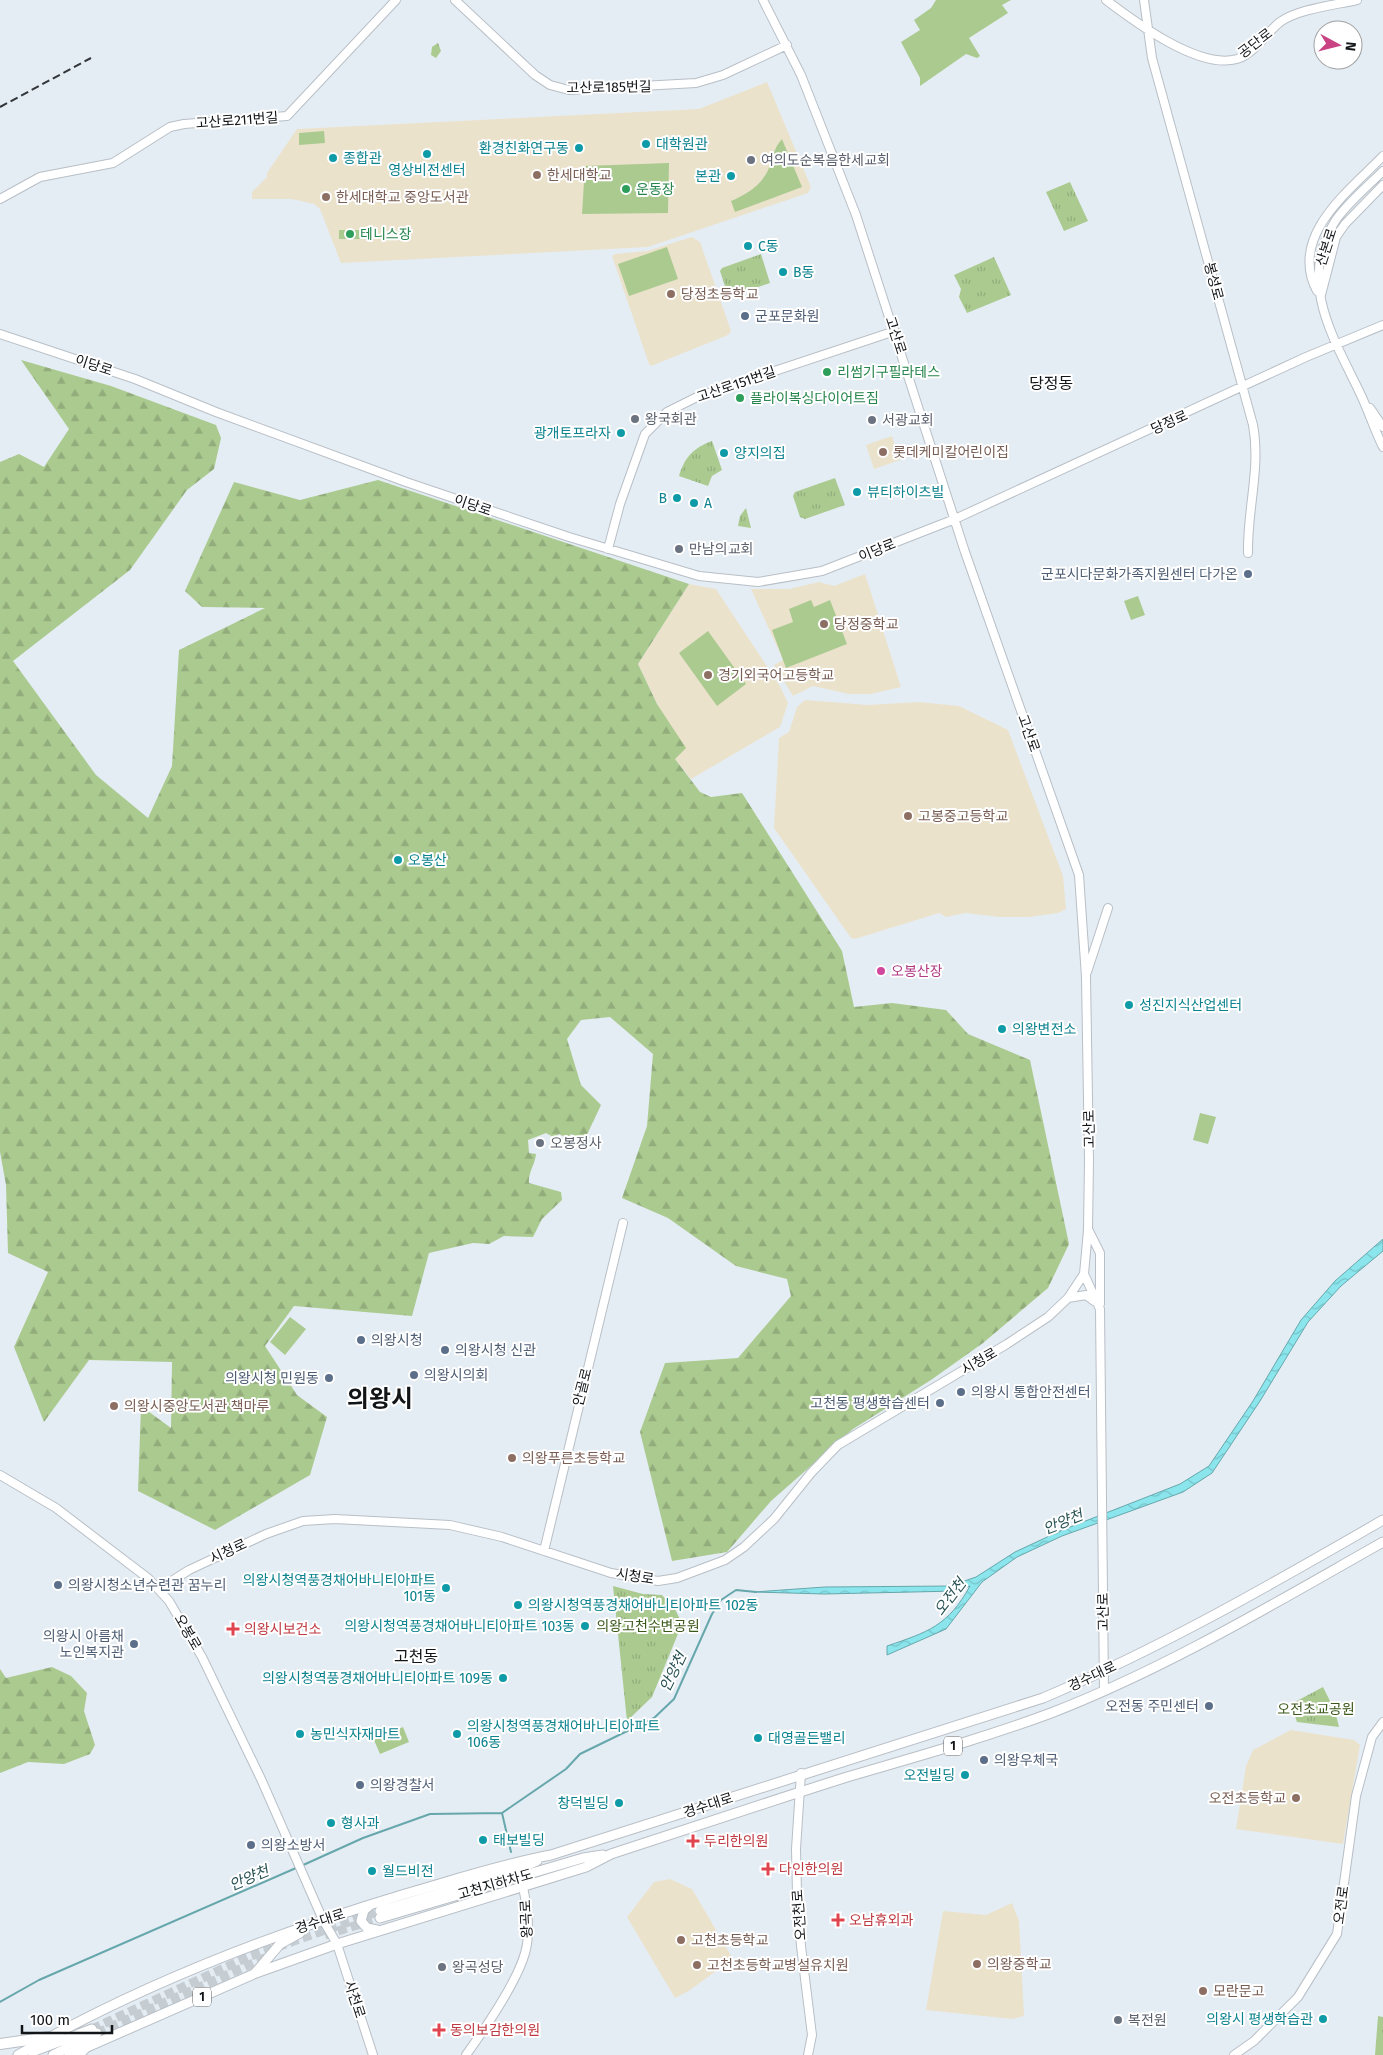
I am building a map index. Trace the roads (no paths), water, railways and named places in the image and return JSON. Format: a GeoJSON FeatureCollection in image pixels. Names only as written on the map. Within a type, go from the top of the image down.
{"type":"FeatureCollection","features":[{"type":"Feature","properties":{"kind":"highway"},"geometry":{"type":"LineString","coordinates":[[0,2044],[50,2037]]}},
{"type":"Feature","properties":{"kind":"main road","name":"경수대로"},"geometry":{"type":"LineString","coordinates":[[18,2055],[50,2037],[162,1984],[294,1929],[519,1861],[551,1855],[1043,1698],[1104,1672],[1238,1603],[1383,1520]]}},
{"type":"Feature","properties":{"kind":"main road","name":"경수대로"},"geometry":{"type":"LineString","coordinates":[[68,2055],[81,2052],[256,1972],[336,1944],[586,1867],[611,1854],[1020,1724],[1104,1690],[1167,1661],[1280,1601],[1383,1542]]}},
{"type":"Feature","properties":{"kind":"main road","name":"고천지하차도"},"geometry":{"type":"LineString","coordinates":[[551,1855],[517,1870],[380,1915],[583,1858],[611,1854]]}},
{"type":"Feature","properties":{"kind":"main road"},"geometry":{"type":"LineString","coordinates":[[371,1905],[364,1910],[361,1921],[367,1928],[378,1931]]}},
{"type":"Feature","properties":{"kind":"main road"},"geometry":{"type":"LineString","coordinates":[[256,1972],[280,1944],[301,1931],[294,1929]]}},
{"type":"Feature","properties":{"kind":"main road"},"geometry":{"type":"LineString","coordinates":[[22,2055],[94,2031],[52,2055]]}},
{"type":"Feature","properties":{"kind":"street","name":"고산로211번길"},"geometry":{"type":"LineString","coordinates":[[0,200],[40,177],[113,163],[170,127],[184,124],[287,116],[396,0]]}},
{"type":"Feature","properties":{"kind":"street","name":"고산로185번길"},"geometry":{"type":"LineString","coordinates":[[456,0],[535,75],[550,85],[569,90],[696,83],[723,75],[788,45]]}},
{"type":"Feature","properties":{"kind":"street","name":"공단로"},"geometry":{"type":"LineString","coordinates":[[1106,0],[1148,31],[1216,62],[1238,59],[1282,21],[1310,10],[1357,0]]}},
{"type":"Feature","properties":{"kind":"street","name":"봉성로"},"geometry":{"type":"LineString","coordinates":[[1144,0],[1152,58],[1244,386],[1256,442],[1257,459],[1248,520],[1248,553]]}},
{"type":"Feature","properties":{"kind":"street","name":"고산로"},"geometry":{"type":"LineString","coordinates":[[764,1],[802,75],[856,214],[955,519],[1023,719],[1074,859],[1080,882],[1086,977],[1088,1230],[1084,1274],[1100,1309],[1104,1690]]}},
{"type":"Feature","properties":{"kind":"street"},"geometry":{"type":"LineString","coordinates":[[1320,297],[1311,280],[1309,269],[1309,259],[1318,229],[1325,215],[1383,156]]}},
{"type":"Feature","properties":{"kind":"street","name":"산본로"},"geometry":{"type":"LineString","coordinates":[[1383,171],[1334,223],[1320,256],[1318,269],[1320,297],[1336,344],[1361,395],[1383,447]]}},
{"type":"Feature","properties":{"kind":"street"},"geometry":{"type":"LineString","coordinates":[[1320,297],[1336,237],[1345,224],[1383,185]]}},
{"type":"Feature","properties":{"kind":"street","name":"당정로"},"geometry":{"type":"LineString","coordinates":[[955,519],[1383,324]]}},
{"type":"Feature","properties":{"kind":"street","name":"고산로151번길"},"geometry":{"type":"LineString","coordinates":[[608,549],[620,504],[646,434],[667,412],[697,396],[895,330]]}},
{"type":"Feature","properties":{"kind":"street","name":"이당로"},"geometry":{"type":"LineString","coordinates":[[0,334],[135,378],[216,412],[406,482],[608,549],[712,579],[758,582],[822,571],[955,519]]}},
{"type":"Feature","properties":{"kind":"street","name":"산본로"},"geometry":{"type":"LineString","coordinates":[[1361,395],[1383,427]]}},
{"type":"Feature","properties":{"kind":"street"},"geometry":{"type":"LineString","coordinates":[[1086,977],[1108,908]]}},
{"type":"Feature","properties":{"kind":"street","name":"안골로"},"geometry":{"type":"LineString","coordinates":[[544,1551],[623,1223]]}},
{"type":"Feature","properties":{"kind":"street"},"geometry":{"type":"LineString","coordinates":[[1088,1230],[1100,1253],[1100,1309]]}},
{"type":"Feature","properties":{"kind":"street","name":"시청로"},"geometry":{"type":"LineString","coordinates":[[159,1589],[189,1570],[266,1534],[303,1521],[335,1519],[450,1525],[502,1537],[611,1573],[658,1581],[677,1578],[725,1560],[744,1547],[774,1519],[811,1473],[838,1445],[1007,1344],[1048,1317],[1068,1298],[1084,1274]]}},
{"type":"Feature","properties":{"kind":"street"},"geometry":{"type":"LineString","coordinates":[[1068,1298],[1080,1294],[1092,1297],[1100,1309]]}},
{"type":"Feature","properties":{"kind":"street","name":"오봉로"},"geometry":{"type":"LineString","coordinates":[[0,1475],[56,1508],[159,1589],[185,1625],[202,1657],[305,1876],[323,1920]]}},
{"type":"Feature","properties":{"kind":"street","name":"오전로"},"geometry":{"type":"LineString","coordinates":[[1234,2055],[1254,2041],[1298,1997],[1337,1934],[1356,1796],[1372,1737],[1383,1722]]}},
{"type":"Feature","properties":{"kind":"street","name":"오전천로"},"geometry":{"type":"LineString","coordinates":[[801,1774],[797,1894],[801,1946],[812,2035],[808,2055]]}},
{"type":"Feature","properties":{"kind":"street","name":"왕곡로"},"geometry":{"type":"LineString","coordinates":[[466,2055],[487,2026],[522,1964],[527,1944],[528,1916],[523,1887]]}},
{"type":"Feature","properties":{"kind":"street"},"geometry":{"type":"LineString","coordinates":[[323,1920],[336,1944]]}},
{"type":"Feature","properties":{"kind":"street","name":"사천로"},"geometry":{"type":"LineString","coordinates":[[336,1944],[373,2055]]}},
{"type":"Feature","properties":{"kind":"water"},"geometry":{"type":"Polygon","coordinates":[[[1383,1239],[1383,1251],[1341,1286],[1308,1322],[1260,1401],[1212,1473],[1183,1492],[1062,1536],[1017,1557],[982,1582],[946,1629],[887,1655],[887,1646],[936,1626],[945,1619],[954,1610],[970,1586],[957,1591],[824,1594],[754,1592],[825,1587],[950,1586],[976,1577],[1015,1552],[1060,1531],[1180,1484],[1209,1466],[1253,1401],[1301,1320],[1335,1281],[1383,1239]]]}},
{"type":"Feature","properties":{"kind":"waterway","name":"안양천"},"geometry":{"type":"LineString","coordinates":[[301,1866],[363,1838],[430,1814],[502,1813],[566,1769],[580,1754],[654,1718],[674,1699],[712,1614],[721,1600],[736,1590],[756,1592]]}},
{"type":"Feature","properties":{"kind":"waterway"},"geometry":{"type":"LineString","coordinates":[[502,1813],[511,1852]]}},
{"type":"Feature","properties":{"kind":"waterway","name":"안양천"},"geometry":{"type":"LineString","coordinates":[[0,2002],[39,1980],[296,1868]]}},
{"type":"Feature","properties":{"kind":"tunnel"},"geometry":{"type":"LineString","coordinates":[[92,2029],[248,1957],[380,1911]]}},
{"type":"Feature","properties":{"kind":"tunnel"},"geometry":{"type":"LineString","coordinates":[[325,1935],[380,1918]]}},
{"type":"Feature","properties":{"kind":"tunnel"},"geometry":{"type":"LineString","coordinates":[[97,2033],[271,1955]]}},
{"type":"Feature","properties":{"kind":"railway"},"geometry":{"type":"LineString","coordinates":[[0,107],[91,58]]}},
{"type":"Feature","properties":{"kind":"place","name":"대학원관"},"geometry":{"type":"Point","coordinates":[646,144]}},
{"type":"Feature","properties":{"kind":"place","name":"환경친화연구동"},"geometry":{"type":"Point","coordinates":[579,148]}},
{"type":"Feature","properties":{"kind":"place","name":"영상비전센터"},"geometry":{"type":"Point","coordinates":[427,154]}},
{"type":"Feature","properties":{"kind":"place","name":"종합관"},"geometry":{"type":"Point","coordinates":[333,158]}},
{"type":"Feature","properties":{"kind":"place","name":"여의도순복음한세교회"},"geometry":{"type":"Point","coordinates":[751,160]}},
{"type":"Feature","properties":{"kind":"place","name":"한세대학교"},"geometry":{"type":"Point","coordinates":[537,175]}},
{"type":"Feature","properties":{"kind":"place","name":"본관"},"geometry":{"type":"Point","coordinates":[731,176]}},
{"type":"Feature","properties":{"kind":"place","name":"운동장"},"geometry":{"type":"Point","coordinates":[626,189]}},
{"type":"Feature","properties":{"kind":"place","name":"한세대학교 중앙도서관"},"geometry":{"type":"Point","coordinates":[326,197]}},
{"type":"Feature","properties":{"kind":"place","name":"테니스장"},"geometry":{"type":"Point","coordinates":[350,234]}},
{"type":"Feature","properties":{"kind":"place","name":"C동"},"geometry":{"type":"Point","coordinates":[748,246]}},
{"type":"Feature","properties":{"kind":"place","name":"B동"},"geometry":{"type":"Point","coordinates":[783,272]}},
{"type":"Feature","properties":{"kind":"place","name":"당정초등학교"},"geometry":{"type":"Point","coordinates":[671,294]}},
{"type":"Feature","properties":{"kind":"place","name":"군포문화원"},"geometry":{"type":"Point","coordinates":[745,316]}},
{"type":"Feature","properties":{"kind":"place","name":"리썸기구필라테스"},"geometry":{"type":"Point","coordinates":[827,372]}},
{"type":"Feature","properties":{"kind":"place","name":"플라이복싱다이어트짐"},"geometry":{"type":"Point","coordinates":[740,398]}},
{"type":"Feature","properties":{"kind":"place","name":"왕국회관"},"geometry":{"type":"Point","coordinates":[635,419]}},
{"type":"Feature","properties":{"kind":"place","name":"서광교회"},"geometry":{"type":"Point","coordinates":[872,420]}},
{"type":"Feature","properties":{"kind":"place","name":"광개토프라자"},"geometry":{"type":"Point","coordinates":[621,433]}},
{"type":"Feature","properties":{"kind":"place","name":"롯데케미칼어린이집"},"geometry":{"type":"Point","coordinates":[883,452]}},
{"type":"Feature","properties":{"kind":"place","name":"양지의집"},"geometry":{"type":"Point","coordinates":[724,453]}},
{"type":"Feature","properties":{"kind":"place","name":"뷰티하이츠빌"},"geometry":{"type":"Point","coordinates":[857,492]}},
{"type":"Feature","properties":{"kind":"place","name":"B"},"geometry":{"type":"Point","coordinates":[677,498]}},
{"type":"Feature","properties":{"kind":"place","name":"A"},"geometry":{"type":"Point","coordinates":[694,503]}},
{"type":"Feature","properties":{"kind":"place","name":"만남의교회"},"geometry":{"type":"Point","coordinates":[679,549]}},
{"type":"Feature","properties":{"kind":"place","name":"군포시다문화가족지원센터 다가온"},"geometry":{"type":"Point","coordinates":[1248,574]}},
{"type":"Feature","properties":{"kind":"place","name":"당정중학교"},"geometry":{"type":"Point","coordinates":[824,624]}},
{"type":"Feature","properties":{"kind":"place","name":"경기외국어고등학교"},"geometry":{"type":"Point","coordinates":[708,675]}},
{"type":"Feature","properties":{"kind":"place","name":"고봉중고등학교"},"geometry":{"type":"Point","coordinates":[908,816]}},
{"type":"Feature","properties":{"kind":"place","name":"오봉산"},"geometry":{"type":"Point","coordinates":[398,860]}},
{"type":"Feature","properties":{"kind":"place","name":"오봉산장"},"geometry":{"type":"Point","coordinates":[881,971]}},
{"type":"Feature","properties":{"kind":"place","name":"성진지식산업센터"},"geometry":{"type":"Point","coordinates":[1129,1005]}},
{"type":"Feature","properties":{"kind":"place","name":"의왕변전소"},"geometry":{"type":"Point","coordinates":[1002,1029]}},
{"type":"Feature","properties":{"kind":"place","name":"오봉정사"},"geometry":{"type":"Point","coordinates":[540,1143]}},
{"type":"Feature","properties":{"kind":"place","name":"의왕시청"},"geometry":{"type":"Point","coordinates":[361,1340]}},
{"type":"Feature","properties":{"kind":"place","name":"의왕시청 신관"},"geometry":{"type":"Point","coordinates":[445,1350]}},
{"type":"Feature","properties":{"kind":"place","name":"의왕시의회"},"geometry":{"type":"Point","coordinates":[414,1375]}},
{"type":"Feature","properties":{"kind":"place","name":"의왕시청 민원동"},"geometry":{"type":"Point","coordinates":[329,1378]}},
{"type":"Feature","properties":{"kind":"place","name":"의왕시 통합안전센터"},"geometry":{"type":"Point","coordinates":[961,1392]}},
{"type":"Feature","properties":{"kind":"place","name":"고천동 평생학습센터"},"geometry":{"type":"Point","coordinates":[940,1403]}},
{"type":"Feature","properties":{"kind":"place","name":"의왕시중앙도서관 책마루"},"geometry":{"type":"Point","coordinates":[114,1406]}},
{"type":"Feature","properties":{"kind":"place","name":"의왕푸른초등학교"},"geometry":{"type":"Point","coordinates":[512,1458]}},
{"type":"Feature","properties":{"kind":"place","name":"의왕시청소년수련관 꿈누리"},"geometry":{"type":"Point","coordinates":[58,1585]}},
{"type":"Feature","properties":{"kind":"place","name":"의왕시청역풍경채어바니티아파트 101동"},"geometry":{"type":"Point","coordinates":[446,1588]}},
{"type":"Feature","properties":{"kind":"place","name":"의왕시청역풍경채어바니티아파트 102동"},"geometry":{"type":"Point","coordinates":[518,1605]}},
{"type":"Feature","properties":{"kind":"place","name":"의왕시청역풍경채어바니티아파트 103동"},"geometry":{"type":"Point","coordinates":[585,1626]}},
{"type":"Feature","properties":{"kind":"place","name":"의왕시보건소"},"geometry":{"type":"Point","coordinates":[233,1629]}},
{"type":"Feature","properties":{"kind":"place","name":"의왕시 아름채 노인복지관"},"geometry":{"type":"Point","coordinates":[134,1644]}},
{"type":"Feature","properties":{"kind":"place","name":"의왕시청역풍경채어바니티아파트 109동"},"geometry":{"type":"Point","coordinates":[503,1678]}},
{"type":"Feature","properties":{"kind":"place","name":"오전동 주민센터"},"geometry":{"type":"Point","coordinates":[1209,1706]}},
{"type":"Feature","properties":{"kind":"place","name":"농민식자재마트"},"geometry":{"type":"Point","coordinates":[300,1734]}},
{"type":"Feature","properties":{"kind":"place","name":"의왕시청역풍경채어바니티아파트 106동"},"geometry":{"type":"Point","coordinates":[457,1734]}},
{"type":"Feature","properties":{"kind":"place","name":"대영골든밸리"},"geometry":{"type":"Point","coordinates":[758,1738]}},
{"type":"Feature","properties":{"kind":"place","name":"의왕우체국"},"geometry":{"type":"Point","coordinates":[984,1760]}},
{"type":"Feature","properties":{"kind":"place","name":"오전빌딩"},"geometry":{"type":"Point","coordinates":[965,1775]}},
{"type":"Feature","properties":{"kind":"place","name":"의왕경찰서"},"geometry":{"type":"Point","coordinates":[360,1785]}},
{"type":"Feature","properties":{"kind":"place","name":"오전초등학교"},"geometry":{"type":"Point","coordinates":[1296,1798]}},
{"type":"Feature","properties":{"kind":"place","name":"창덕빌딩"},"geometry":{"type":"Point","coordinates":[619,1803]}},
{"type":"Feature","properties":{"kind":"place","name":"형사과"},"geometry":{"type":"Point","coordinates":[331,1823]}},
{"type":"Feature","properties":{"kind":"place","name":"태보빌딩"},"geometry":{"type":"Point","coordinates":[483,1840]}},
{"type":"Feature","properties":{"kind":"place","name":"두리한의원"},"geometry":{"type":"Point","coordinates":[693,1841]}},
{"type":"Feature","properties":{"kind":"place","name":"의왕소방서"},"geometry":{"type":"Point","coordinates":[251,1845]}},
{"type":"Feature","properties":{"kind":"place","name":"다인한의원"},"geometry":{"type":"Point","coordinates":[768,1869]}},
{"type":"Feature","properties":{"kind":"place","name":"월드비전"},"geometry":{"type":"Point","coordinates":[372,1871]}},
{"type":"Feature","properties":{"kind":"place","name":"오남휴외과"},"geometry":{"type":"Point","coordinates":[838,1920]}},
{"type":"Feature","properties":{"kind":"place","name":"고천초등학교"},"geometry":{"type":"Point","coordinates":[681,1940]}},
{"type":"Feature","properties":{"kind":"place","name":"의왕중학교"},"geometry":{"type":"Point","coordinates":[977,1964]}},
{"type":"Feature","properties":{"kind":"place","name":"고천초등학교병설유치원"},"geometry":{"type":"Point","coordinates":[697,1965]}},
{"type":"Feature","properties":{"kind":"place","name":"왕곡성당"},"geometry":{"type":"Point","coordinates":[442,1967]}},
{"type":"Feature","properties":{"kind":"place","name":"모란문고"},"geometry":{"type":"Point","coordinates":[1203,1991]}},
{"type":"Feature","properties":{"kind":"place","name":"의왕시 평생학습관"},"geometry":{"type":"Point","coordinates":[1323,2019]}},
{"type":"Feature","properties":{"kind":"place","name":"복전원"},"geometry":{"type":"Point","coordinates":[1118,2020]}},
{"type":"Feature","properties":{"kind":"place","name":"동의보감한의원"},"geometry":{"type":"Point","coordinates":[439,2030]}},
{"type":"Feature","properties":{"kind":"district","name":"당정동"},"geometry":{"type":"Point","coordinates":[1051,383]}},
{"type":"Feature","properties":{"kind":"district","name":"의왕시"},"geometry":{"type":"Point","coordinates":[380,1399]}},
{"type":"Feature","properties":{"kind":"district","name":"고천동"},"geometry":{"type":"Point","coordinates":[416,1656]}},
{"type":"Feature","properties":{"kind":"water label","name":"오전천"},"geometry":{"type":"Point","coordinates":[950,1597]}},
{"type":"Feature","properties":{"kind":"park label","name":"의왕고천수변공원"},"geometry":{"type":"Point","coordinates":[648,1626]}},
{"type":"Feature","properties":{"kind":"park label","name":"오전초교공원"},"geometry":{"type":"Point","coordinates":[1316,1709]}}]}
